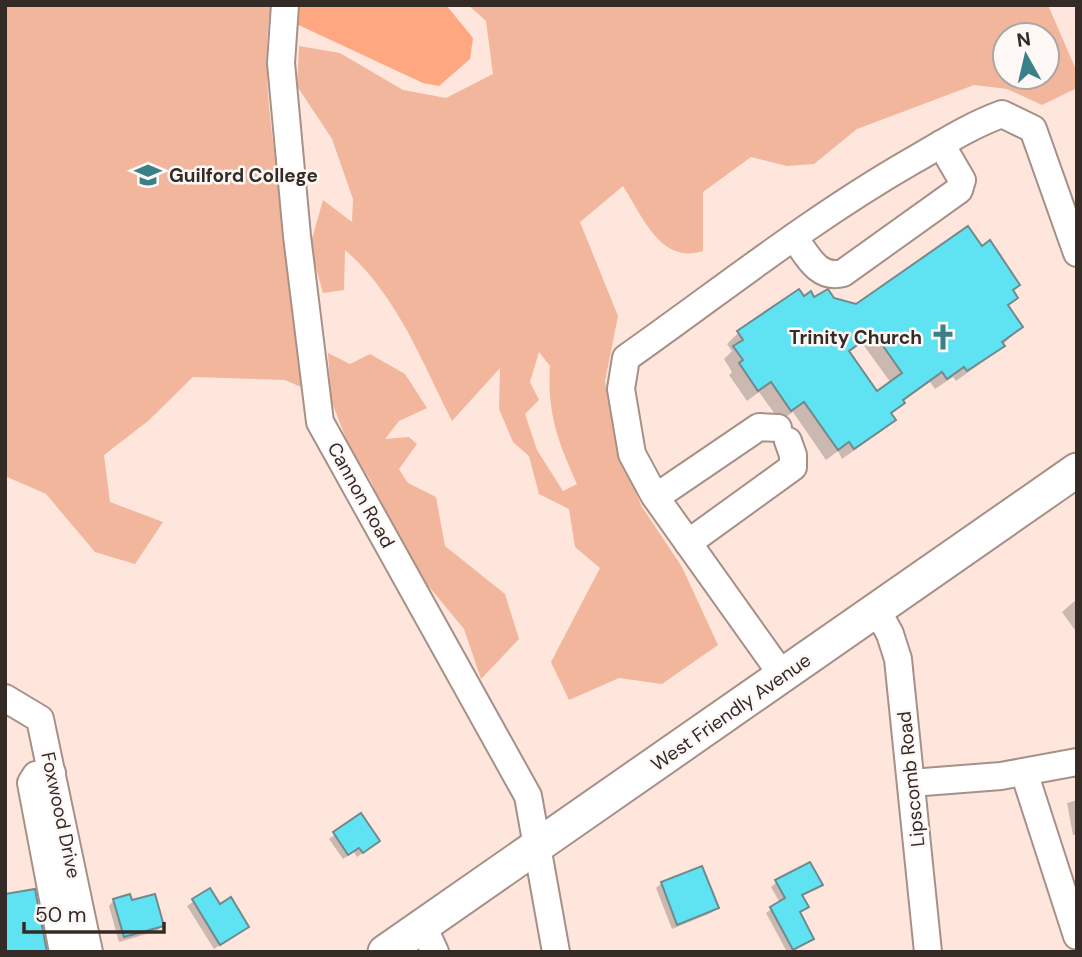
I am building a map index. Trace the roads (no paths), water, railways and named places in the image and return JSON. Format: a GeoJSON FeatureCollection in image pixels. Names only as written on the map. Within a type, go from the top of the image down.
{"type":"FeatureCollection","features":[{"type":"Feature","properties":{"kind":"main road","name":"West Friendly Avenue"},"geometry":{"type":"LineString","coordinates":[[385,952],[429,939],[536,847],[1077,470]]}},
{"type":"Feature","properties":{"kind":"street","name":"Cannon Road"},"geometry":{"type":"LineString","coordinates":[[285,5],[281,63],[297,236],[320,422],[528,796],[556,952]]}},
{"type":"Feature","properties":{"kind":"street"},"geometry":{"type":"LineString","coordinates":[[783,676],[656,497],[632,454],[621,388],[626,358],[794,237],[972,124],[1002,114],[1032,129],[1077,253]]}},
{"type":"Feature","properties":{"kind":"street"},"geometry":{"type":"LineString","coordinates":[[794,237],[822,273],[832,276],[843,273],[959,190],[962,180],[941,144]]}},
{"type":"Feature","properties":{"kind":"street"},"geometry":{"type":"LineString","coordinates":[[656,497],[760,427],[783,435],[793,455],[793,467],[688,543]]}},
{"type":"Feature","properties":{"kind":"street","name":"Lipscomb Road"},"geometry":{"type":"LineString","coordinates":[[877,610],[890,634],[898,659],[928,952]]}},
{"type":"Feature","properties":{"kind":"street","name":"Foxwood Drive"},"geometry":{"type":"LineString","coordinates":[[5,698],[40,719],[89,952]]}},
{"type":"Feature","properties":{"kind":"street"},"geometry":{"type":"LineString","coordinates":[[911,783],[1024,772],[1077,762]]}},
{"type":"Feature","properties":{"kind":"street"},"geometry":{"type":"LineString","coordinates":[[1024,772],[1077,936]]}},
{"type":"Feature","properties":{"kind":"street"},"geometry":{"type":"LineString","coordinates":[[52,773],[36,775],[31,783],[63,952]]}},
{"type":"Feature","properties":{"kind":"place","name":"Guilford College"},"geometry":{"type":"Point","coordinates":[148,175]}},
{"type":"Feature","properties":{"kind":"place","name":"Trinity Church"},"geometry":{"type":"Point","coordinates":[943,337]}}]}
